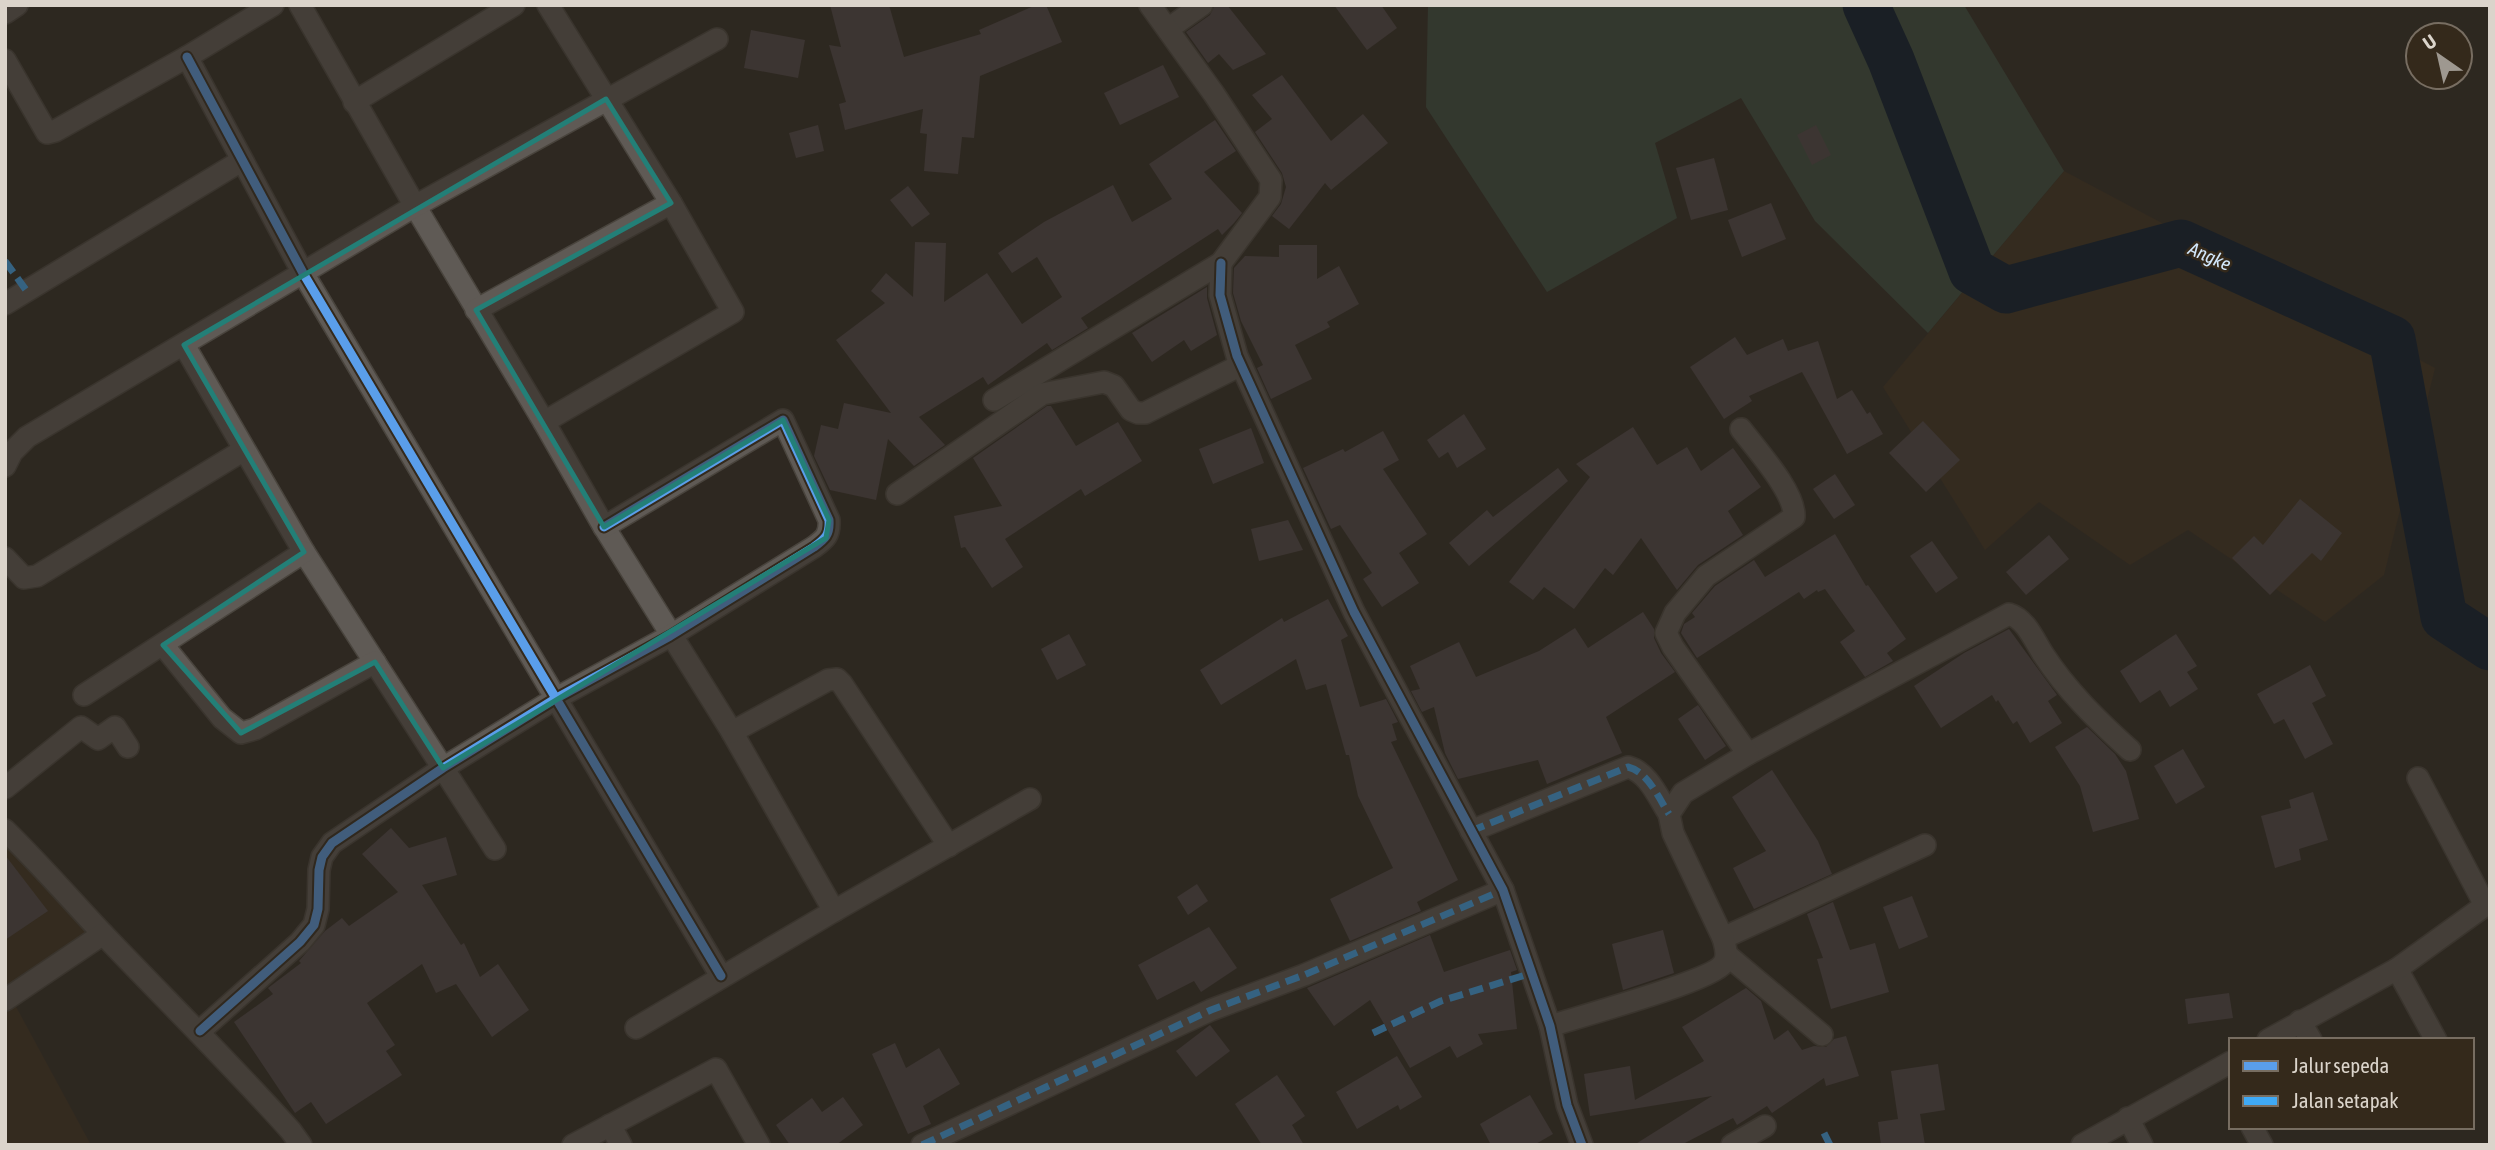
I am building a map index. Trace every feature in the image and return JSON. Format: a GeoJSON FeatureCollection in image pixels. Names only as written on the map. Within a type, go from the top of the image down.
{"type":"FeatureCollection","features":[{"type":"Feature","properties":{"kind":"street"},"geometry":{"type":"LineString","coordinates":[[5,13],[18,5]]}},
{"type":"Feature","properties":{"kind":"street"},"geometry":{"type":"LineString","coordinates":[[5,60],[47,133],[187,57],[273,5]]}},
{"type":"Feature","properties":{"kind":"street"},"geometry":{"type":"LineString","coordinates":[[300,5],[476,310],[670,636],[732,732],[834,911]]}},
{"type":"Feature","properties":{"kind":"street"},"geometry":{"type":"LineString","coordinates":[[354,102],[514,5]]}},
{"type":"Feature","properties":{"kind":"street"},"geometry":{"type":"LineString","coordinates":[[544,422],[733,312],[671,203],[548,5]]}},
{"type":"Feature","properties":{"kind":"street"},"geometry":{"type":"LineString","coordinates":[[994,400],[1221,263],[1270,197],[1271,180],[1150,5]]}},
{"type":"Feature","properties":{"kind":"street"},"geometry":{"type":"LineString","coordinates":[[1168,29],[1202,5]]}},
{"type":"Feature","properties":{"kind":"street"},"geometry":{"type":"LineString","coordinates":[[5,466],[12,452],[27,437],[415,206],[716,39]]}},
{"type":"Feature","properties":{"kind":"street"},"geometry":{"type":"LineString","coordinates":[[187,57],[303,273],[721,976]]}},
{"type":"Feature","properties":{"kind":"street"},"geometry":{"type":"LineString","coordinates":[[5,304],[241,161]]}},
{"type":"Feature","properties":{"kind":"street"},"geometry":{"type":"LineString","coordinates":[[476,310],[671,203]]}},
{"type":"Feature","properties":{"kind":"street"},"geometry":{"type":"LineString","coordinates":[[1221,263],[1220,295],[1241,365],[1354,612],[1503,890],[1550,1026],[1567,1105],[1582,1145]]}},
{"type":"Feature","properties":{"kind":"street"},"geometry":{"type":"LineString","coordinates":[[184,345],[304,552],[495,849]]}},
{"type":"Feature","properties":{"kind":"street"},"geometry":{"type":"LineString","coordinates":[[897,494],[1042,394],[1104,382],[1114,386],[1131,410],[1138,414],[1145,413],[1241,365]]}},
{"type":"Feature","properties":{"kind":"street"},"geometry":{"type":"LineString","coordinates":[[200,1031],[300,942],[314,925],[318,909],[319,870],[322,857],[332,843],[443,768],[555,699],[670,636],[826,538],[830,530],[829,520],[783,420],[604,527]]}},
{"type":"Feature","properties":{"kind":"street"},"geometry":{"type":"LineString","coordinates":[[1741,429],[1789,495],[1794,517],[1706,576],[1675,613],[1666,633],[1748,754]]}},
{"type":"Feature","properties":{"kind":"street"},"geometry":{"type":"LineString","coordinates":[[5,558],[24,578],[37,576],[244,450]]}},
{"type":"Feature","properties":{"kind":"street"},"geometry":{"type":"LineString","coordinates":[[85,695],[304,552]]}},
{"type":"Feature","properties":{"kind":"street"},"geometry":{"type":"LineString","coordinates":[[1669,814],[1683,793],[1748,754],[2009,614],[2024,623],[2054,670],[2084,708],[2130,750]]}},
{"type":"Feature","properties":{"kind":"street"},"geometry":{"type":"LineString","coordinates":[[163,646],[222,718],[241,733],[255,729],[375,662]]}},
{"type":"Feature","properties":{"kind":"street"},"geometry":{"type":"LineString","coordinates":[[732,732],[828,680],[836,680],[842,684],[949,846]]}},
{"type":"Feature","properties":{"kind":"street"},"geometry":{"type":"LineString","coordinates":[[5,788],[81,727],[98,739],[115,727],[128,747]]}},
{"type":"Feature","properties":{"kind":"street"},"geometry":{"type":"LineString","coordinates":[[1471,831],[1628,767],[1637,769],[1669,814],[1673,833],[1725,946],[1822,1035]]}},
{"type":"Feature","properties":{"kind":"street"},"geometry":{"type":"LineString","coordinates":[[2271,1038],[2397,969],[2487,904],[2418,778]]}},
{"type":"Feature","properties":{"kind":"street"},"geometry":{"type":"LineString","coordinates":[[636,1028],[721,976],[1030,799]]}},
{"type":"Feature","properties":{"kind":"street"},"geometry":{"type":"LineString","coordinates":[[5,830],[200,1031],[301,1145]]}},
{"type":"Feature","properties":{"kind":"street"},"geometry":{"type":"LineString","coordinates":[[1725,946],[1925,845]]}},
{"type":"Feature","properties":{"kind":"street"},"geometry":{"type":"LineString","coordinates":[[922,1145],[1211,1010],[1304,975],[1503,890]]}},
{"type":"Feature","properties":{"kind":"street"},"geometry":{"type":"LineString","coordinates":[[5,1000],[103,934]]}},
{"type":"Feature","properties":{"kind":"street"},"geometry":{"type":"LineString","coordinates":[[1550,1026],[1693,981],[1723,964],[1725,946]]}},
{"type":"Feature","properties":{"kind":"street"},"geometry":{"type":"LineString","coordinates":[[2397,969],[2435,1038]]}},
{"type":"Feature","properties":{"kind":"street"},"geometry":{"type":"LineString","coordinates":[[2300,1021],[2310,1038]]}},
{"type":"Feature","properties":{"kind":"street"},"geometry":{"type":"LineString","coordinates":[[573,1145],[716,1069],[759,1145]]}},
{"type":"Feature","properties":{"kind":"street"},"geometry":{"type":"LineString","coordinates":[[2082,1145],[2128,1118],[2228,1071]]}},
{"type":"Feature","properties":{"kind":"street"},"geometry":{"type":"LineString","coordinates":[[2128,1118],[2142,1145]]}},
{"type":"Feature","properties":{"kind":"street"},"geometry":{"type":"LineString","coordinates":[[610,1125],[621,1145]]}},
{"type":"Feature","properties":{"kind":"street"},"geometry":{"type":"LineString","coordinates":[[1732,1145],[1765,1126]]}},
{"type":"Feature","properties":{"kind":"street"},"geometry":{"type":"LineString","coordinates":[[2253,1129],[2262,1145]]}},
{"type":"Feature","properties":{"kind":"highlighted area"},"geometry":{"type":"Polygon","coordinates":[[[606,99],[671,203],[476,310],[604,527],[783,420],[829,520],[826,538],[814,547],[443,768],[375,662],[241,733],[163,645],[304,552],[184,345],[606,99]]]}},
{"type":"Feature","properties":{"kind":"shaded area"},"geometry":{"type":"Polygon","coordinates":[[[2064,171],[2435,368],[2384,575],[2325,622],[2188,530],[2130,565],[2039,502],[1985,550],[1883,387],[2064,171]]]}},
{"type":"Feature","properties":{"kind":"shaded area"},"geometry":{"type":"Polygon","coordinates":[[[5,836],[91,928],[7,990],[91,1145],[5,1145],[5,836]]]}},
{"type":"Feature","properties":{"kind":"green space"},"geometry":{"type":"Polygon","coordinates":[[[1428,5],[1964,5],[2064,171],[1928,333],[1815,221],[1741,98],[1655,143],[1677,218],[1547,292],[1426,107],[1428,5]]]}},
{"type":"Feature","properties":{"kind":"building"},"geometry":{"type":"Polygon","coordinates":[[[830,5],[889,5],[904,57],[981,34],[979,30],[1036,5],[1046,5],[1062,42],[980,76],[974,138],[962,137],[958,174],[924,171],[927,134],[920,133],[923,109],[845,130],[839,104],[846,102],[829,45],[841,47],[830,5]]]}},
{"type":"Feature","properties":{"kind":"building"},"geometry":{"type":"Polygon","coordinates":[[[1215,5],[1227,5],[1266,54],[1233,70],[1219,54],[1208,63],[1186,32],[1210,15],[1215,5]]]}},
{"type":"Feature","properties":{"kind":"building"},"geometry":{"type":"Polygon","coordinates":[[[1334,5],[1381,5],[1397,28],[1367,50],[1334,5]]]}},
{"type":"Feature","properties":{"kind":"building"},"geometry":{"type":"Polygon","coordinates":[[[751,30],[805,40],[798,78],[744,68],[751,30]]]}},
{"type":"Feature","properties":{"kind":"building"},"geometry":{"type":"Polygon","coordinates":[[[1163,65],[1179,97],[1120,125],[1104,93],[1163,65]]]}},
{"type":"Feature","properties":{"kind":"building"},"geometry":{"type":"Polygon","coordinates":[[[1282,75],[1331,141],[1363,114],[1388,143],[1331,190],[1325,183],[1289,229],[1272,216],[1281,204],[1286,187],[1282,173],[1255,132],[1272,119],[1252,95],[1282,75]]]}},
{"type":"Feature","properties":{"kind":"building"},"geometry":{"type":"Polygon","coordinates":[[[1215,120],[1236,151],[1204,172],[1242,213],[1222,235],[1218,229],[1081,318],[1088,328],[1052,350],[1047,343],[988,385],[983,377],[919,417],[945,445],[914,466],[888,439],[876,500],[830,490],[814,456],[821,425],[838,429],[844,403],[891,413],[836,340],[885,303],[871,291],[886,273],[913,297],[915,242],[946,243],[944,302],[987,273],[1022,324],[1062,297],[1037,257],[1012,273],[998,253],[1044,222],[1113,185],[1132,222],[1172,199],[1149,164],[1215,120]]]}},
{"type":"Feature","properties":{"kind":"building"},"geometry":{"type":"Polygon","coordinates":[[[818,125],[824,151],[796,158],[789,133],[818,125]]]}},
{"type":"Feature","properties":{"kind":"building"},"geometry":{"type":"Polygon","coordinates":[[[1816,125],[1831,155],[1812,165],[1797,135],[1816,125]]]}},
{"type":"Feature","properties":{"kind":"building"},"geometry":{"type":"Polygon","coordinates":[[[1714,158],[1728,210],[1691,220],[1676,168],[1714,158]]]}},
{"type":"Feature","properties":{"kind":"building"},"geometry":{"type":"Polygon","coordinates":[[[908,186],[930,214],[912,227],[890,200],[908,186]]]}},
{"type":"Feature","properties":{"kind":"building"},"geometry":{"type":"Polygon","coordinates":[[[1771,203],[1786,239],[1742,257],[1728,220],[1771,203]]]}},
{"type":"Feature","properties":{"kind":"building"},"geometry":{"type":"Polygon","coordinates":[[[1279,245],[1317,245],[1317,279],[1339,266],[1359,304],[1327,322],[1330,327],[1295,345],[1312,379],[1271,399],[1257,368],[1263,365],[1241,321],[1233,293],[1234,268],[1245,256],[1279,257],[1279,245]]]}},
{"type":"Feature","properties":{"kind":"building"},"geometry":{"type":"Polygon","coordinates":[[[1207,287],[1207,298],[1217,335],[1191,351],[1184,340],[1152,362],[1132,333],[1207,287]]]}},
{"type":"Feature","properties":{"kind":"building"},"geometry":{"type":"Polygon","coordinates":[[[1735,337],[1747,355],[1783,339],[1788,351],[1818,341],[1837,399],[1852,390],[1883,434],[1847,454],[1802,372],[1749,396],[1752,401],[1724,419],[1690,367],[1735,337]]]}},
{"type":"Feature","properties":{"kind":"building"},"geometry":{"type":"Polygon","coordinates":[[[1047,406],[1051,406],[1076,446],[1118,422],[1142,461],[1085,496],[1081,489],[1005,539],[1023,567],[992,588],[965,547],[961,548],[954,516],[1002,506],[973,458],[1047,406]]]}},
{"type":"Feature","properties":{"kind":"building"},"geometry":{"type":"Polygon","coordinates":[[[1464,414],[1486,449],[1457,468],[1448,452],[1439,458],[1427,440],[1464,414]]]}},
{"type":"Feature","properties":{"kind":"building"},"geometry":{"type":"Polygon","coordinates":[[[1923,421],[1960,460],[1926,492],[1889,453],[1923,421]]]}},
{"type":"Feature","properties":{"kind":"building"},"geometry":{"type":"Polygon","coordinates":[[[1633,427],[1657,465],[1687,447],[1701,471],[1733,448],[1761,487],[1728,511],[1743,535],[1698,565],[1677,590],[1641,538],[1613,575],[1605,568],[1574,609],[1544,587],[1533,600],[1509,582],[1590,477],[1576,464],[1633,427]]]}},
{"type":"Feature","properties":{"kind":"building"},"geometry":{"type":"Polygon","coordinates":[[[1251,428],[1264,463],[1213,484],[1199,449],[1251,428]]]}},
{"type":"Feature","properties":{"kind":"building"},"geometry":{"type":"Polygon","coordinates":[[[1383,431],[1399,460],[1383,469],[1427,534],[1399,553],[1419,583],[1382,607],[1363,579],[1372,573],[1340,525],[1331,529],[1303,468],[1343,449],[1345,452],[1383,431]]]}},
{"type":"Feature","properties":{"kind":"building"},"geometry":{"type":"Polygon","coordinates":[[[1558,468],[1568,481],[1469,566],[1449,543],[1487,510],[1493,517],[1558,468]]]}},
{"type":"Feature","properties":{"kind":"building"},"geometry":{"type":"Polygon","coordinates":[[[1835,474],[1855,505],[1834,519],[1813,489],[1835,474]]]}},
{"type":"Feature","properties":{"kind":"building"},"geometry":{"type":"Polygon","coordinates":[[[2300,499],[2342,533],[2321,561],[2312,553],[2270,595],[2232,558],[2254,536],[2263,545],[2300,499]]]}},
{"type":"Feature","properties":{"kind":"building"},"geometry":{"type":"Polygon","coordinates":[[[1288,520],[1303,550],[1259,561],[1251,529],[1288,520]]]}},
{"type":"Feature","properties":{"kind":"building"},"geometry":{"type":"Polygon","coordinates":[[[1835,534],[1866,586],[1868,585],[1906,639],[1887,653],[1893,661],[1865,677],[1840,642],[1855,631],[1825,589],[1818,592],[1817,590],[1804,599],[1799,592],[1697,658],[1681,633],[1684,624],[1695,617],[1692,613],[1715,586],[1754,560],[1765,577],[1835,534]]]}},
{"type":"Feature","properties":{"kind":"building"},"geometry":{"type":"Polygon","coordinates":[[[2049,535],[2069,559],[2026,595],[2006,572],[2049,535]]]}},
{"type":"Feature","properties":{"kind":"building"},"geometry":{"type":"Polygon","coordinates":[[[1932,541],[1958,578],[1936,593],[1910,556],[1932,541]]]}},
{"type":"Feature","properties":{"kind":"building"},"geometry":{"type":"Polygon","coordinates":[[[1328,599],[1348,636],[1341,640],[1360,707],[1386,699],[1398,722],[1392,724],[1397,740],[1391,742],[1458,880],[1417,902],[1421,911],[1350,941],[1330,899],[1393,868],[1358,796],[1349,755],[1346,755],[1326,684],[1306,690],[1296,659],[1221,705],[1200,670],[1282,618],[1284,622],[1328,599]]]}},
{"type":"Feature","properties":{"kind":"building"},"geometry":{"type":"Polygon","coordinates":[[[1643,612],[1654,629],[1654,638],[1661,653],[1675,672],[1606,717],[1622,753],[1547,784],[1538,760],[1458,779],[1445,753],[1434,707],[1422,712],[1411,691],[1420,689],[1410,666],[1459,642],[1476,677],[1539,651],[1575,628],[1588,648],[1643,612]]]}},
{"type":"Feature","properties":{"kind":"building"},"geometry":{"type":"Polygon","coordinates":[[[2009,629],[2057,695],[2048,701],[2062,723],[2030,743],[2017,721],[2013,724],[1992,695],[1941,728],[1914,686],[1964,653],[2009,629]]]}},
{"type":"Feature","properties":{"kind":"building"},"geometry":{"type":"Polygon","coordinates":[[[1069,634],[1086,665],[1057,680],[1041,649],[1069,634]]]}},
{"type":"Feature","properties":{"kind":"building"},"geometry":{"type":"Polygon","coordinates":[[[2176,634],[2197,666],[2187,672],[2198,689],[2170,707],[2160,690],[2140,703],[2120,671],[2176,634]]]}},
{"type":"Feature","properties":{"kind":"building"},"geometry":{"type":"Polygon","coordinates":[[[2310,665],[2326,696],[2312,703],[2333,744],[2305,759],[2284,719],[2274,724],[2257,694],[2310,665]]]}},
{"type":"Feature","properties":{"kind":"building"},"geometry":{"type":"Polygon","coordinates":[[[1698,705],[1726,746],[1705,760],[1678,719],[1698,705]]]}},
{"type":"Feature","properties":{"kind":"building"},"geometry":{"type":"Polygon","coordinates":[[[2087,727],[2115,754],[2126,771],[2139,819],[2093,832],[2080,786],[2055,747],[2087,727]]]}},
{"type":"Feature","properties":{"kind":"building"},"geometry":{"type":"Polygon","coordinates":[[[2183,749],[2205,787],[2176,804],[2154,766],[2183,749]]]}},
{"type":"Feature","properties":{"kind":"building"},"geometry":{"type":"Polygon","coordinates":[[[1772,770],[1818,841],[1832,874],[1754,909],[1733,868],[1766,851],[1732,797],[1772,770]]]}},
{"type":"Feature","properties":{"kind":"building"},"geometry":{"type":"Polygon","coordinates":[[[2313,792],[2328,840],[2299,849],[2301,860],[2275,868],[2261,816],[2291,808],[2289,800],[2313,792]]]}},
{"type":"Feature","properties":{"kind":"building"},"geometry":{"type":"Polygon","coordinates":[[[391,828],[409,848],[446,837],[457,875],[422,885],[461,945],[464,943],[480,977],[498,964],[529,1010],[492,1037],[456,984],[436,993],[422,964],[367,1003],[395,1045],[386,1051],[402,1075],[326,1124],[311,1102],[295,1113],[234,1022],[273,994],[268,988],[301,963],[299,961],[325,931],[342,918],[349,926],[398,892],[362,854],[391,828]]]}},
{"type":"Feature","properties":{"kind":"building"},"geometry":{"type":"Polygon","coordinates":[[[5,855],[48,911],[5,940],[5,855]]]}},
{"type":"Feature","properties":{"kind":"building"},"geometry":{"type":"Polygon","coordinates":[[[1197,884],[1208,901],[1188,915],[1177,897],[1197,884]]]}},
{"type":"Feature","properties":{"kind":"building"},"geometry":{"type":"Polygon","coordinates":[[[1912,896],[1928,937],[1899,949],[1883,907],[1912,896]]]}},
{"type":"Feature","properties":{"kind":"building"},"geometry":{"type":"Polygon","coordinates":[[[1833,902],[1850,950],[1875,943],[1889,992],[1831,1009],[1817,959],[1823,958],[1807,914],[1833,902]]]}},
{"type":"Feature","properties":{"kind":"building"},"geometry":{"type":"Polygon","coordinates":[[[1209,927],[1237,968],[1201,992],[1194,981],[1157,1000],[1138,965],[1209,927]]]}},
{"type":"Feature","properties":{"kind":"building"},"geometry":{"type":"Polygon","coordinates":[[[1663,930],[1674,973],[1623,990],[1612,944],[1663,930]]]}},
{"type":"Feature","properties":{"kind":"building"},"geometry":{"type":"Polygon","coordinates":[[[1430,935],[1444,972],[1510,950],[1517,970],[1511,972],[1517,1029],[1478,1034],[1483,1044],[1457,1058],[1450,1046],[1410,1068],[1370,1000],[1334,1026],[1307,988],[1430,935]]]}},
{"type":"Feature","properties":{"kind":"building"},"geometry":{"type":"Polygon","coordinates":[[[1746,988],[1761,1001],[1774,1040],[1788,1030],[1802,1050],[1814,1046],[1826,1047],[1834,1039],[1846,1036],[1859,1076],[1826,1086],[1824,1078],[1772,1113],[1767,1106],[1737,1125],[1733,1118],[1681,1145],[1634,1145],[1712,1096],[1590,1116],[1584,1074],[1630,1066],[1635,1100],[1704,1061],[1682,1027],[1746,988]]]}},
{"type":"Feature","properties":{"kind":"building"},"geometry":{"type":"Polygon","coordinates":[[[2229,993],[2233,1018],[2188,1024],[2185,999],[2229,993]]]}},
{"type":"Feature","properties":{"kind":"building"},"geometry":{"type":"Polygon","coordinates":[[[1210,1025],[1230,1051],[1196,1077],[1176,1051],[1210,1025]]]}},
{"type":"Feature","properties":{"kind":"building"},"geometry":{"type":"Polygon","coordinates":[[[895,1043],[906,1068],[939,1048],[960,1084],[923,1106],[931,1124],[908,1134],[872,1054],[895,1043]]]}},
{"type":"Feature","properties":{"kind":"building"},"geometry":{"type":"Polygon","coordinates":[[[1397,1056],[1422,1097],[1400,1110],[1398,1105],[1357,1129],[1336,1092],[1397,1056]]]}},
{"type":"Feature","properties":{"kind":"building"},"geometry":{"type":"Polygon","coordinates":[[[1938,1064],[1945,1110],[1920,1114],[1925,1145],[1881,1145],[1878,1122],[1898,1119],[1891,1071],[1938,1064]]]}},
{"type":"Feature","properties":{"kind":"building"},"geometry":{"type":"Polygon","coordinates":[[[1277,1075],[1305,1116],[1292,1125],[1304,1145],[1262,1145],[1235,1104],[1277,1075]]]}},
{"type":"Feature","properties":{"kind":"building"},"geometry":{"type":"Polygon","coordinates":[[[1530,1095],[1553,1134],[1534,1145],[1491,1145],[1480,1124],[1530,1095]]]}},
{"type":"Feature","properties":{"kind":"building"},"geometry":{"type":"Polygon","coordinates":[[[843,1097],[863,1125],[836,1145],[790,1145],[776,1125],[812,1098],[822,1112],[843,1097]]]}},
{"type":"Feature","properties":{"kind":"waterway","name":"Angke"},"geometry":{"type":"LineString","coordinates":[[1866,5],[1891,60],[1972,271],[2006,290],[2181,243],[2392,339],[2444,617],[2490,647]]}},
{"type":"Feature","properties":{"kind":"marked path"},"geometry":{"type":"LineString","coordinates":[[5,261],[26,290]]}},
{"type":"Feature","properties":{"kind":"marked path"},"geometry":{"type":"LineString","coordinates":[[1471,831],[1628,767],[1647,780],[1669,814]]}},
{"type":"Feature","properties":{"kind":"marked path"},"geometry":{"type":"LineString","coordinates":[[922,1145],[1211,1010],[1304,975],[1503,890]]}},
{"type":"Feature","properties":{"kind":"marked path"},"geometry":{"type":"LineString","coordinates":[[1373,1033],[1441,1001],[1532,973]]}},
{"type":"Feature","properties":{"kind":"marked path"},"geometry":{"type":"LineString","coordinates":[[1824,1133],[1830,1145]]}},
{"type":"Feature","properties":{"kind":"cycle path"},"geometry":{"type":"LineString","coordinates":[[187,57],[303,273],[721,976]]}},
{"type":"Feature","properties":{"kind":"cycle path"},"geometry":{"type":"LineString","coordinates":[[1221,263],[1220,295],[1237,356],[1354,612],[1503,890],[1550,1026],[1567,1105],[1582,1145]]}},
{"type":"Feature","properties":{"kind":"cycle path"},"geometry":{"type":"LineString","coordinates":[[200,1031],[300,942],[314,925],[318,909],[319,870],[322,857],[332,843],[443,768],[555,699],[670,636],[814,547],[826,536],[829,520],[783,420],[604,527]]}}]}
